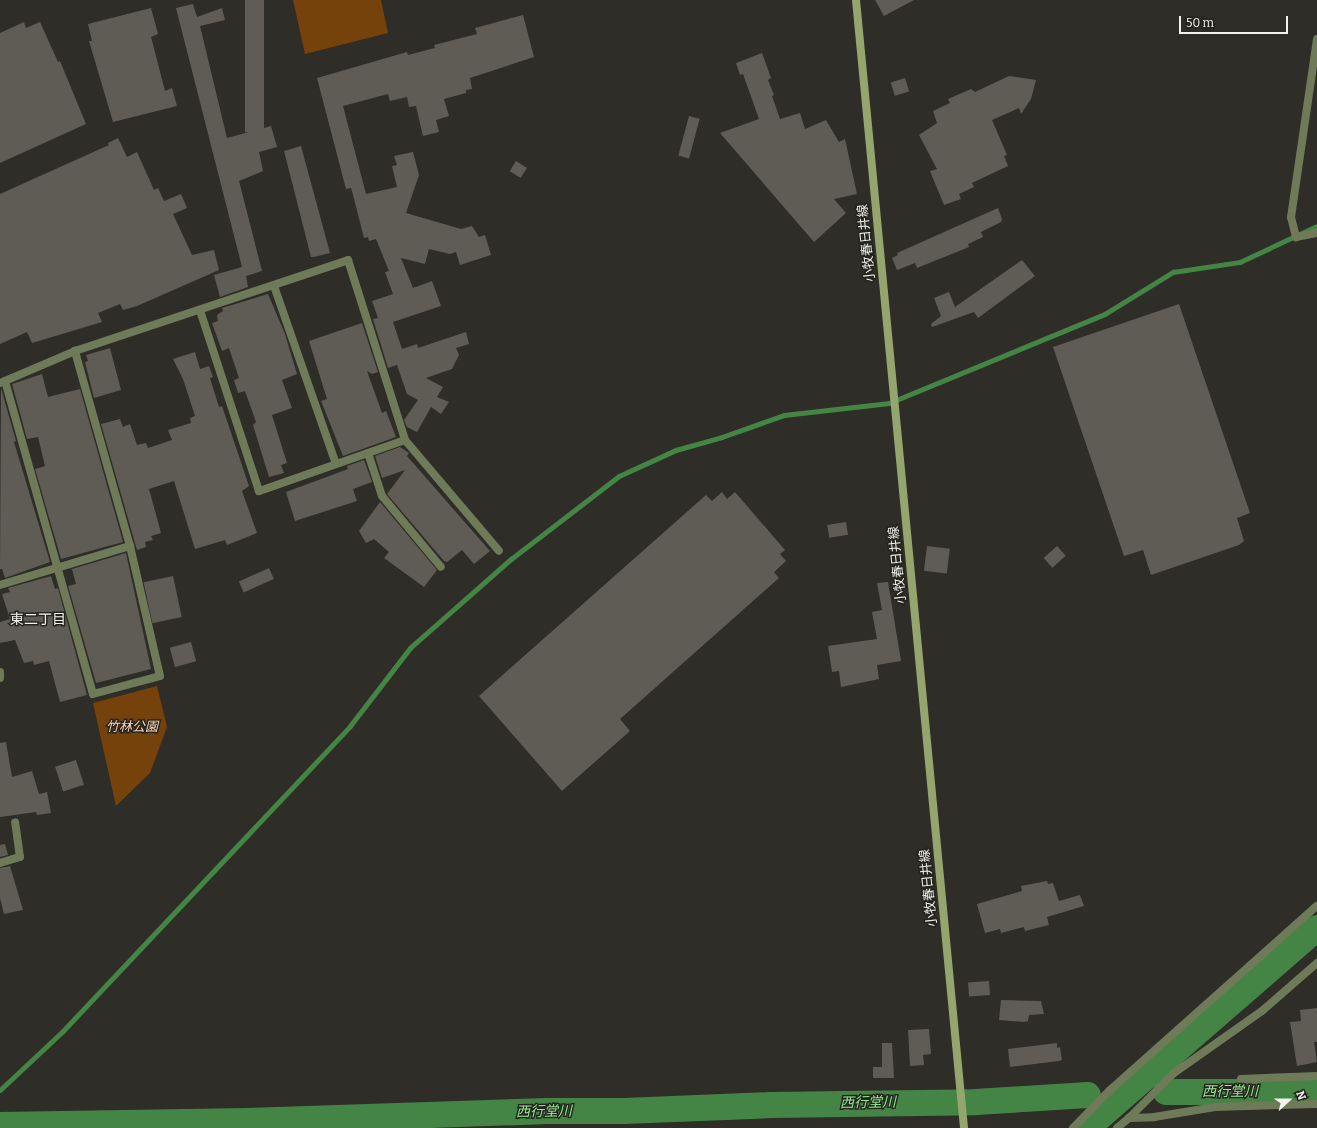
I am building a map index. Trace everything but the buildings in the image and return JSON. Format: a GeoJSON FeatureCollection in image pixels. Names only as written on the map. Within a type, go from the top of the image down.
{"type":"FeatureCollection","features":[{"type":"Feature","properties":{"kind":"main road","name":"小牧春日井線"},"geometry":{"type":"LineString","coordinates":[[856,0],[964,1126]]}},
{"type":"Feature","properties":{"kind":"street"},"geometry":{"type":"LineString","coordinates":[[1317,39],[1291,217],[1296,237],[1317,233]]}},
{"type":"Feature","properties":{"kind":"street"},"geometry":{"type":"LineString","coordinates":[[76,351],[130,546],[160,676],[93,694],[58,569],[2,382],[76,351],[200,311],[348,260],[405,440],[499,551]]}},
{"type":"Feature","properties":{"kind":"street"},"geometry":{"type":"LineString","coordinates":[[274,286],[336,464]]}},
{"type":"Feature","properties":{"kind":"street"},"geometry":{"type":"LineString","coordinates":[[200,311],[259,491],[405,440]]}},
{"type":"Feature","properties":{"kind":"street"},"geometry":{"type":"LineString","coordinates":[[368,453],[382,496],[441,567]]}},
{"type":"Feature","properties":{"kind":"street"},"geometry":{"type":"LineString","coordinates":[[0,585],[58,569],[130,546]]}},
{"type":"Feature","properties":{"kind":"street"},"geometry":{"type":"LineString","coordinates":[[0,672],[0,678]]}},
{"type":"Feature","properties":{"kind":"street"},"geometry":{"type":"LineString","coordinates":[[0,863],[20,857],[15,822]]}},
{"type":"Feature","properties":{"kind":"street"},"geometry":{"type":"LineString","coordinates":[[1073,1128],[1109,1091],[1317,906]]}},
{"type":"Feature","properties":{"kind":"street"},"geometry":{"type":"LineString","coordinates":[[1117,1128],[1174,1073],[1262,1012],[1317,963]]}},
{"type":"Feature","properties":{"kind":"street"},"geometry":{"type":"LineString","coordinates":[[1241,1079],[1317,1076]]}},
{"type":"Feature","properties":{"kind":"street"},"geometry":{"type":"LineString","coordinates":[[1128,1118],[1154,1117],[1215,1107],[1317,1104]]}},
{"type":"Feature","properties":{"kind":"green space"},"geometry":{"type":"Polygon","coordinates":[[[293,0],[381,0],[388,33],[305,54],[293,0]]]}},
{"type":"Feature","properties":{"kind":"green space","name":"竹林公園"},"geometry":{"type":"Polygon","coordinates":[[[157,686],[167,727],[150,773],[116,806],[93,703],[157,686]]]}},
{"type":"Feature","properties":{"kind":"waterway"},"geometry":{"type":"LineString","coordinates":[[0,1090],[62,1032],[350,726],[410,648],[511,559],[619,476],[676,450],[722,437],[784,415],[889,403],[1105,314],[1173,272],[1240,262],[1317,226]]}},
{"type":"Feature","properties":{"kind":"waterway"},"geometry":{"type":"LineString","coordinates":[[1087,1128],[1317,928]]}},
{"type":"Feature","properties":{"kind":"waterway","name":"西行堂川"},"geometry":{"type":"LineString","coordinates":[[1166,1092],[1317,1092]]}},
{"type":"Feature","properties":{"kind":"waterway","name":"西行堂川"},"geometry":{"type":"LineString","coordinates":[[0,1125],[248,1121],[547,1111],[624,1111],[771,1105],[976,1102],[1088,1095]]}},
{"type":"Feature","properties":{"kind":"district","name":"東二丁目"},"geometry":{"type":"Point","coordinates":[38,620]}}]}
